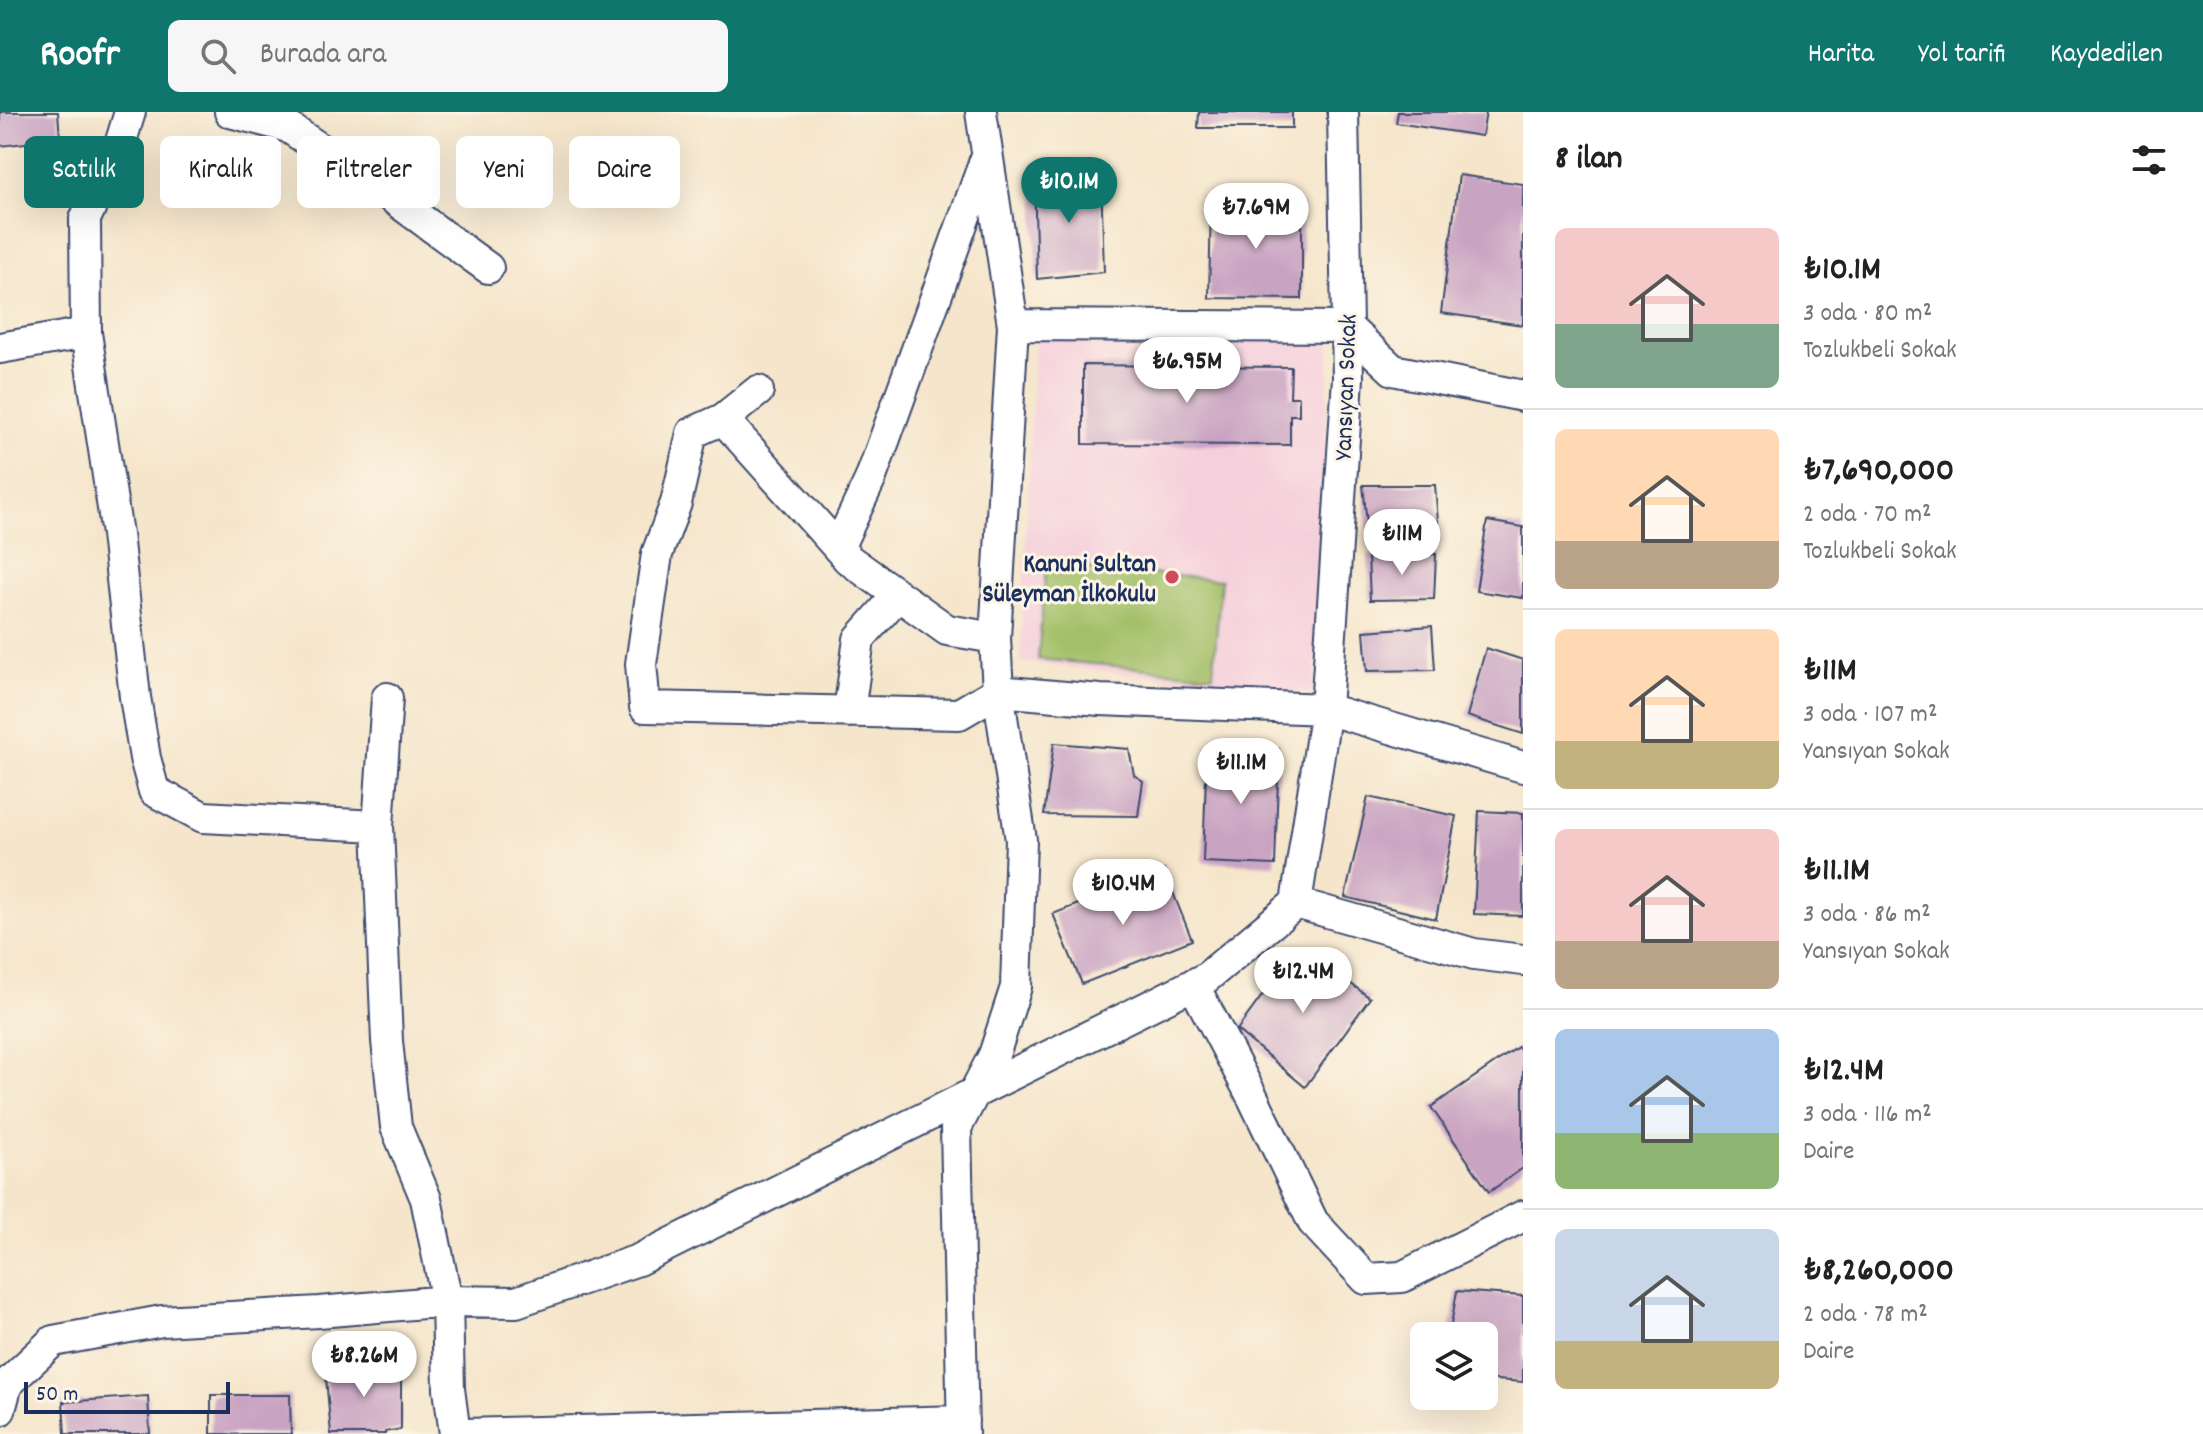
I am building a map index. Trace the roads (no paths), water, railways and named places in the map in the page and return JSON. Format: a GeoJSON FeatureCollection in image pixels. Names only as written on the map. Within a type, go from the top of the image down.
{"type":"FeatureCollection","features":[{"type":"Feature","properties":{"kind":"street"},"geometry":{"type":"LineString","coordinates":[[130,112],[118,151],[85,219],[86,333],[117,534],[135,697],[154,791],[203,817],[378,826]]}},
{"type":"Feature","properties":{"kind":"street"},"geometry":{"type":"LineString","coordinates":[[230,112],[288,127],[488,268]]}},
{"type":"Feature","properties":{"kind":"street"},"geometry":{"type":"LineString","coordinates":[[465,1434],[963,1427],[956,1128],[994,1055],[1016,987],[1021,840],[998,691],[995,638],[1013,325],[981,112]]}},
{"type":"Feature","properties":{"kind":"street","name":"Yansıyan Sokak"},"geometry":{"type":"LineString","coordinates":[[1296,903],[1326,709],[1348,378],[1343,112]]}},
{"type":"Feature","properties":{"kind":"street"},"geometry":{"type":"LineString","coordinates":[[838,548],[870,480],[986,157]]}},
{"type":"Feature","properties":{"kind":"street"},"geometry":{"type":"LineString","coordinates":[[1013,325],[1347,327],[1393,370],[1523,396]]}},
{"type":"Feature","properties":{"kind":"street"},"geometry":{"type":"LineString","coordinates":[[0,348],[86,333]]}},
{"type":"Feature","properties":{"kind":"street"},"geometry":{"type":"LineString","coordinates":[[758,391],[723,419],[692,433],[676,503],[657,554],[641,664],[645,707],[959,714],[998,691],[1100,700],[1326,709],[1523,767]]}},
{"type":"Feature","properties":{"kind":"street"},"geometry":{"type":"LineString","coordinates":[[723,419],[848,559],[947,630],[995,638]]}},
{"type":"Feature","properties":{"kind":"street"},"geometry":{"type":"LineString","coordinates":[[849,712],[859,639],[898,595]]}},
{"type":"Feature","properties":{"kind":"street"},"geometry":{"type":"LineString","coordinates":[[387,698],[378,826],[387,1041],[396,1127],[426,1199],[447,1301],[449,1389],[455,1434]]}},
{"type":"Feature","properties":{"kind":"street"},"geometry":{"type":"LineString","coordinates":[[0,1410],[7,1384],[53,1341],[162,1321],[447,1301],[516,1302],[638,1260],[1206,978],[1296,903],[1474,954],[1523,960]]}},
{"type":"Feature","properties":{"kind":"street"},"geometry":{"type":"LineString","coordinates":[[1193,984],[1313,1222],[1366,1279],[1402,1277],[1523,1216]]}},
{"type":"Feature","properties":{"kind":"place","name":"Kanuni Sultan Süleyman İlkokulu"},"geometry":{"type":"Point","coordinates":[1172,577]}}]}
